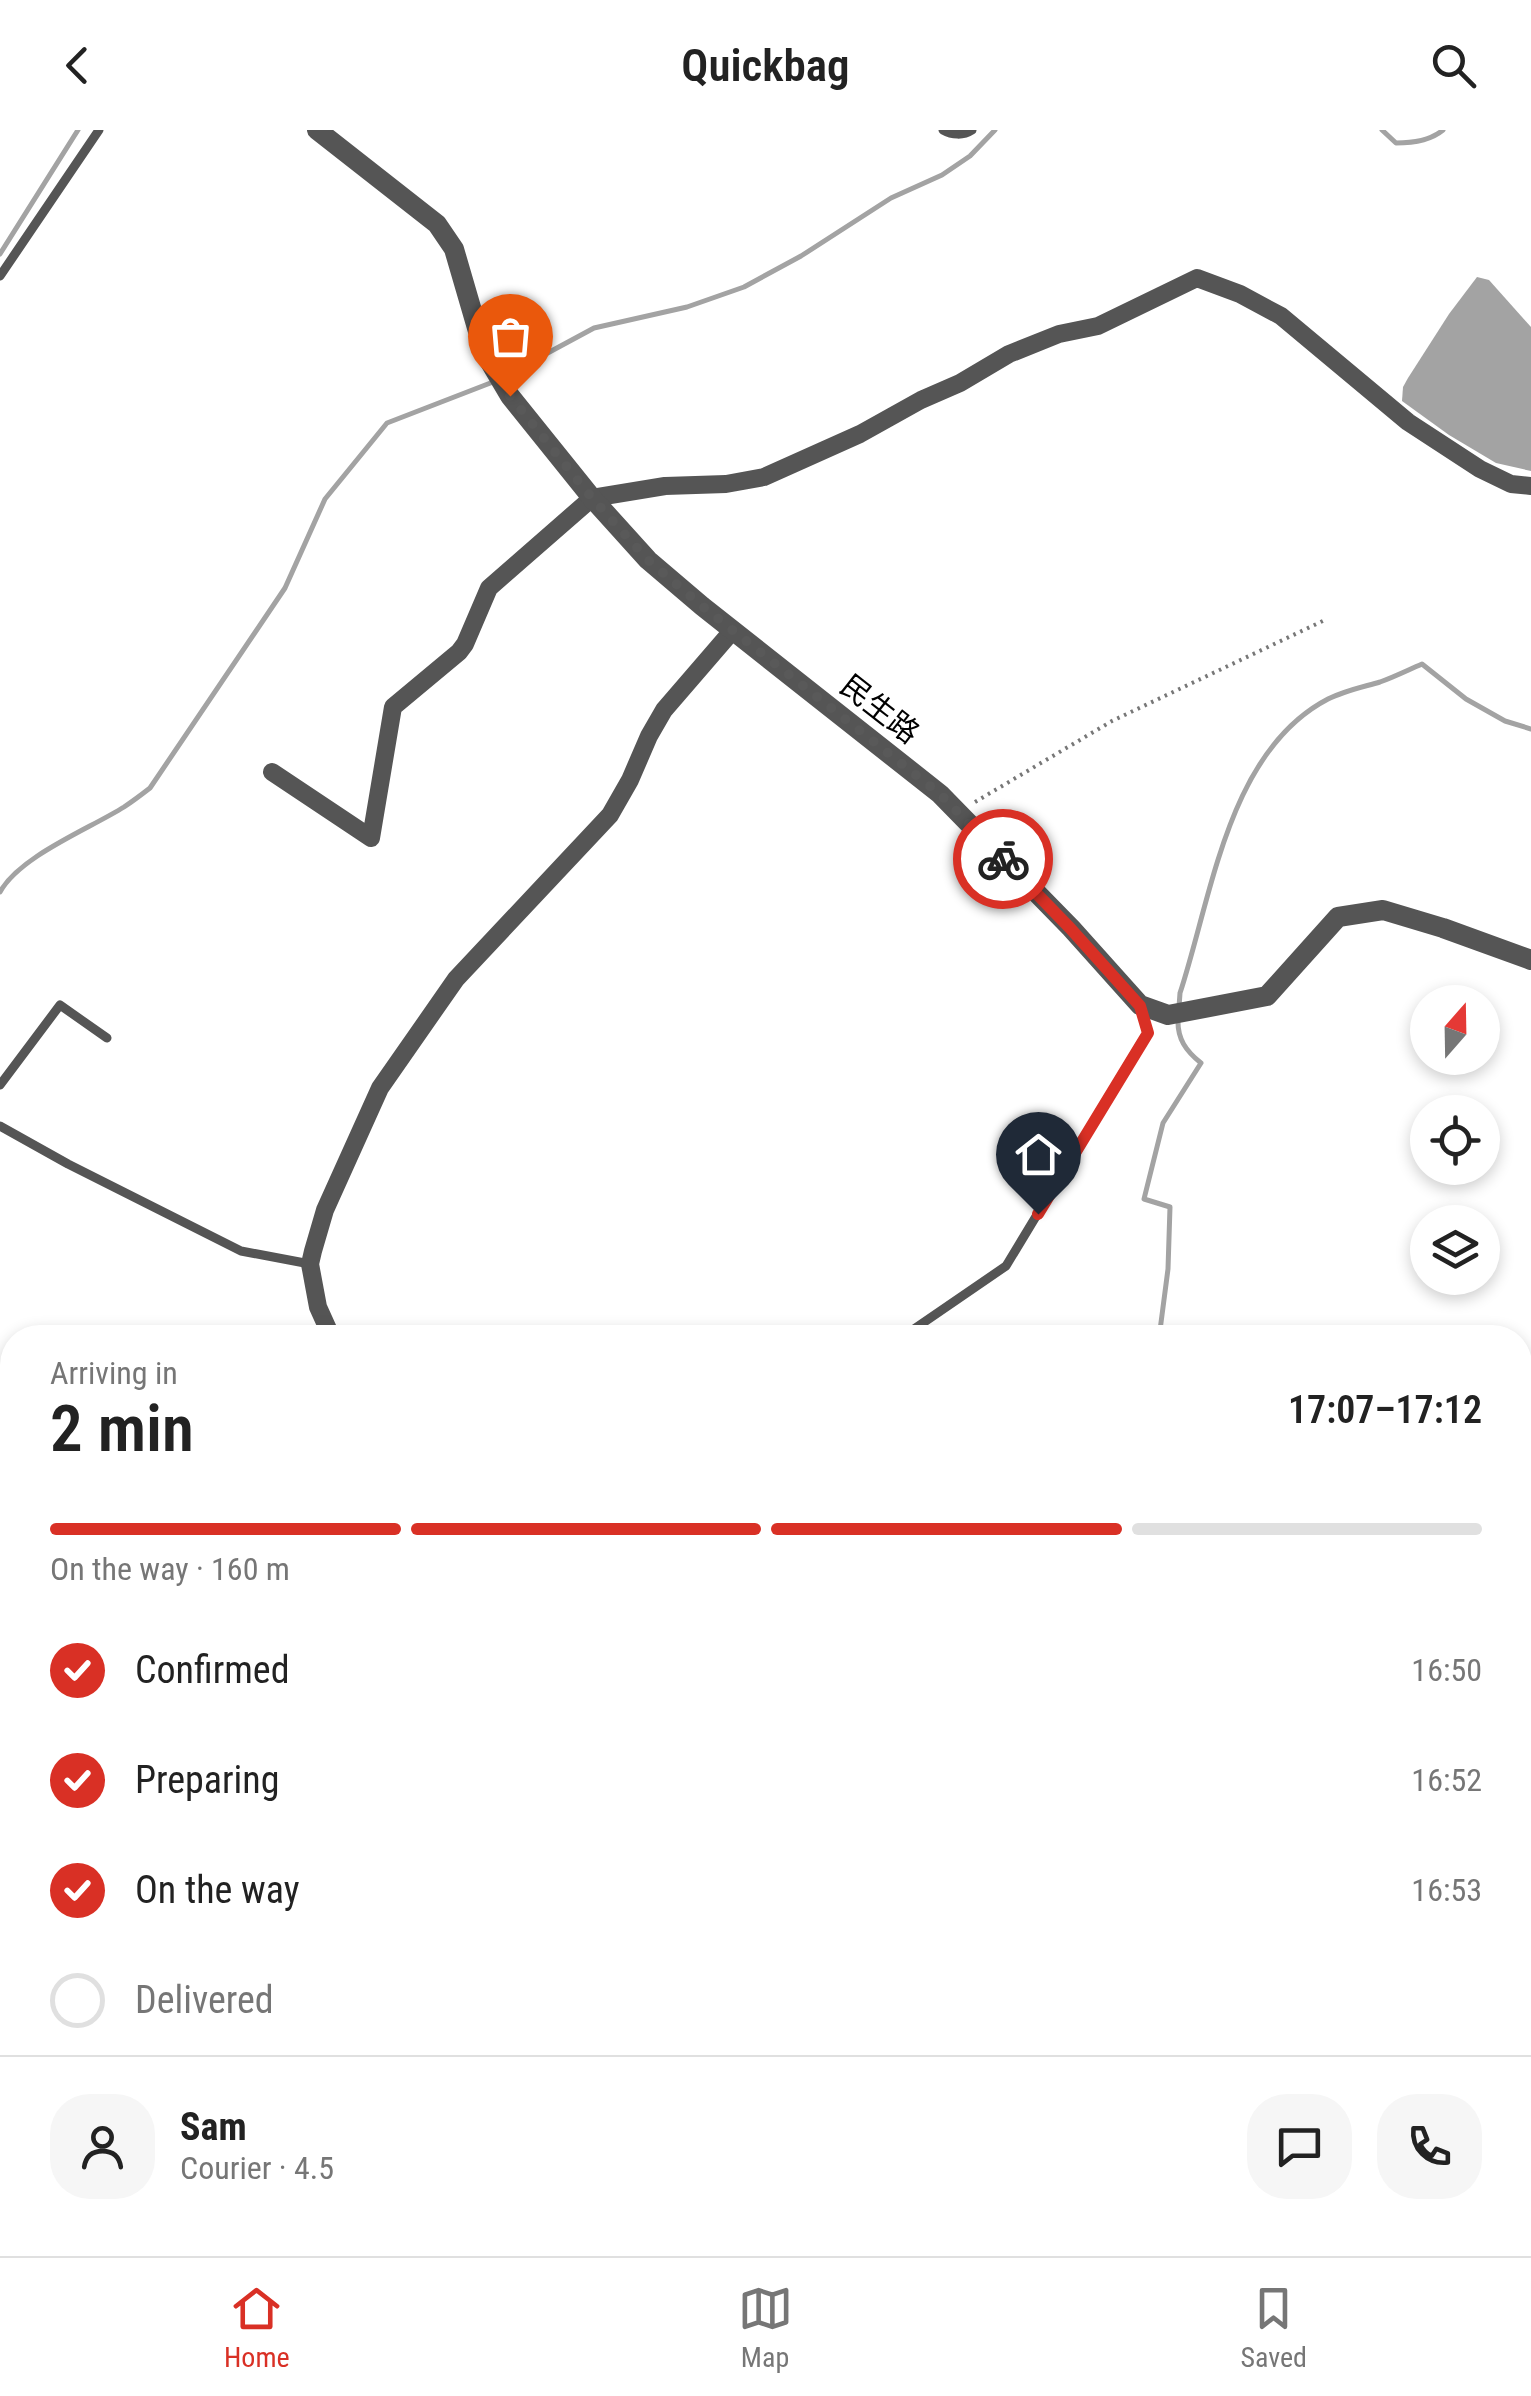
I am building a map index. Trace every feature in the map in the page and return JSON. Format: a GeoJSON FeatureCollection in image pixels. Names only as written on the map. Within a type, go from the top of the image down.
{"type":"FeatureCollection","features":[{"type":"Feature","properties":{"kind":"street","name":"民生路"},"geometry":{"type":"LineString","coordinates":[[317,130],[436,224],[454,249],[484,352],[506,389],[592,498],[648,560],[940,794],[1140,1006]]}},
{"type":"Feature","properties":{"kind":"street"},"geometry":{"type":"LineString","coordinates":[[272,772],[370,838],[393,708],[459,652],[489,588],[592,498],[665,486],[726,484],[764,477],[860,434],[1009,354],[1058,334],[1098,326],[1197,278],[1240,294],[1281,316],[1408,422],[1480,469],[1511,484],[1531,486]]}},
{"type":"Feature","properties":{"kind":"street"},"geometry":{"type":"LineString","coordinates":[[326,1325],[318,1307],[310,1264],[325,1210],[380,1088],[456,980],[610,815],[664,710],[733,630]]}},
{"type":"Feature","properties":{"kind":"street"},"geometry":{"type":"LineString","coordinates":[[1140,1006],[1168,1015],[1266,996],[1338,916],[1382,910],[1531,960]]}},
{"type":"Feature","properties":{"kind":"lane"},"geometry":{"type":"LineString","coordinates":[[0,276],[99,130]]}},
{"type":"Feature","properties":{"kind":"lane"},"geometry":{"type":"LineString","coordinates":[[943,130],[952,135],[972,130]]}},
{"type":"Feature","properties":{"kind":"lane"},"geometry":{"type":"LineString","coordinates":[[0,1085],[60,1005],[107,1038]]}},
{"type":"Feature","properties":{"kind":"lane"},"geometry":{"type":"LineString","coordinates":[[920,1325],[1006,1266],[1148,1033],[1140,1006]]}},
{"type":"Feature","properties":{"kind":"lane"},"geometry":{"type":"LineString","coordinates":[[0,1126],[241,1251],[310,1264]]}},
{"type":"Feature","properties":{"kind":"path"},"geometry":{"type":"LineString","coordinates":[[958,812],[1112,721],[1326,618]]}},
{"type":"Feature","properties":{"kind":"shaded area"},"geometry":{"type":"Polygon","coordinates":[[[1477,277],[1489,280],[1531,327],[1531,471],[1496,463],[1402,401],[1408,378],[1477,277]]]}},
{"type":"Feature","properties":{"kind":"waterway"},"geometry":{"type":"LineString","coordinates":[[0,254],[78,130]]}},
{"type":"Feature","properties":{"kind":"waterway"},"geometry":{"type":"LineString","coordinates":[[503,377],[594,328],[687,307],[744,287],[801,256],[891,198],[942,175],[970,156],[995,130]]}},
{"type":"Feature","properties":{"kind":"waterway"},"geometry":{"type":"LineString","coordinates":[[1382,130],[1396,143],[1421,140],[1443,130]]}},
{"type":"Feature","properties":{"kind":"waterway"},"geometry":{"type":"LineString","coordinates":[[0,892],[39,855],[150,788],[285,588],[325,499],[387,423],[493,382]]}},
{"type":"Feature","properties":{"kind":"waterway"},"geometry":{"type":"LineString","coordinates":[[1179,1007],[1228,829],[1267,753],[1294,723],[1334,696],[1422,664],[1466,699],[1505,721],[1531,729]]}},
{"type":"Feature","properties":{"kind":"waterway"},"geometry":{"type":"LineString","coordinates":[[1161,1325],[1170,1207],[1144,1199],[1163,1123],[1201,1063],[1184,1044],[1178,1018]]}},
{"type":"Feature","properties":{"kind":"way so far"},"geometry":{"type":"LineString","coordinates":[[510,396],[648,560],[940,794],[1003,859]]}},
{"type":"Feature","properties":{"kind":"route"},"geometry":{"type":"LineString","coordinates":[[1003,859],[1140,1006],[1148,1033],[1038,1214]]}}]}
